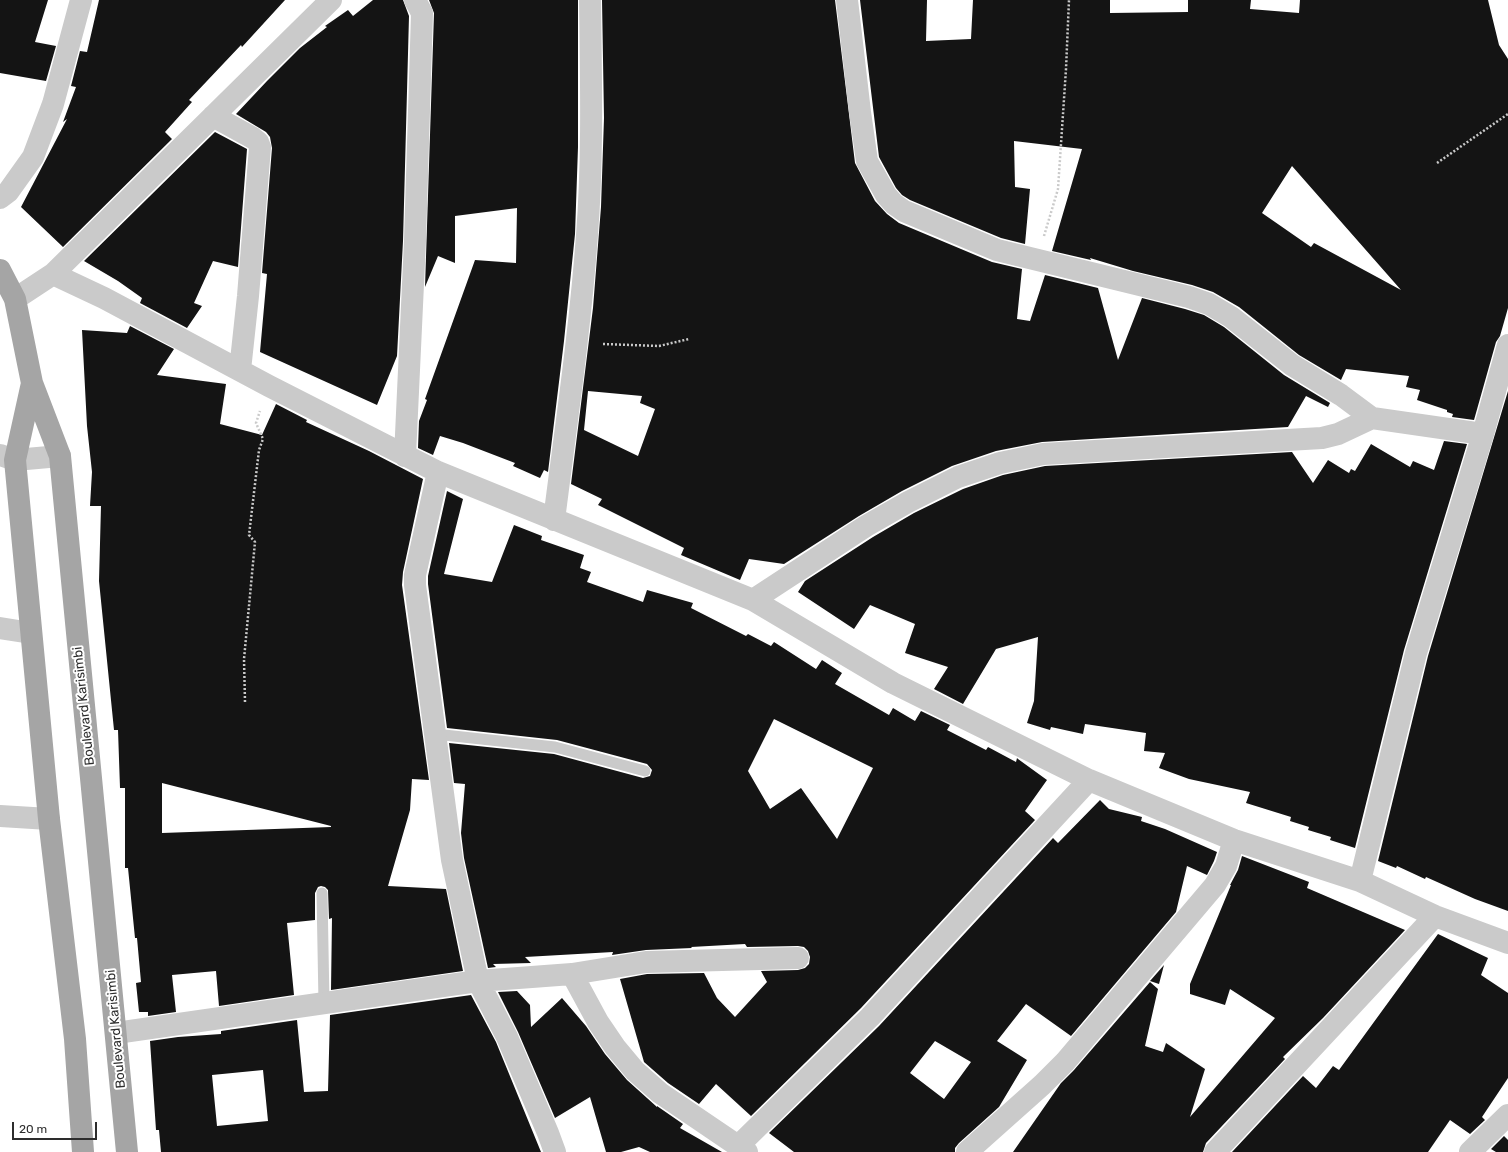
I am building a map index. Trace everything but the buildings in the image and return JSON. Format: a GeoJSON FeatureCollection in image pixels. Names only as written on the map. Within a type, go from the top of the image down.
{"type":"FeatureCollection","features":[{"type":"Feature","properties":{"kind":"main road","name":"Boulevard Karisimbi"},"geometry":{"type":"LineString","coordinates":[[0,270],[14,299],[32,384],[60,456],[127,1152]]}},
{"type":"Feature","properties":{"kind":"main road"},"geometry":{"type":"LineString","coordinates":[[32,384],[8,457],[31,633],[49,819],[75,1039],[83,1152]]}},
{"type":"Feature","properties":{"kind":"street"},"geometry":{"type":"LineString","coordinates":[[0,198],[8,192],[33,157],[53,104],[81,0]]}},
{"type":"Feature","properties":{"kind":"street"},"geometry":{"type":"LineString","coordinates":[[14,299],[53,274],[331,0]]}},
{"type":"Feature","properties":{"kind":"street"},"geometry":{"type":"LineString","coordinates":[[405,456],[415,241],[422,13],[415,0]]}},
{"type":"Feature","properties":{"kind":"street"},"geometry":{"type":"LineString","coordinates":[[554,520],[576,343],[587,236],[592,150],[590,0]]}},
{"type":"Feature","properties":{"kind":"street"},"geometry":{"type":"LineString","coordinates":[[847,0],[867,161],[886,194],[894,204],[904,211],[997,250],[1189,297],[1208,304],[1231,316],[1292,365],[1341,396],[1372,418],[1482,434]]}},
{"type":"Feature","properties":{"kind":"street"},"geometry":{"type":"LineString","coordinates":[[213,116],[253,138],[258,142],[260,148],[248,296],[240,370]]}},
{"type":"Feature","properties":{"kind":"street"},"geometry":{"type":"LineString","coordinates":[[53,274],[104,298],[269,386],[438,472],[753,600],[893,683],[1090,780],[1234,840],[1360,881],[1435,916],[1508,943]]}},
{"type":"Feature","properties":{"kind":"street"},"geometry":{"type":"LineString","coordinates":[[1360,881],[1416,653],[1508,345]]}},
{"type":"Feature","properties":{"kind":"street"},"geometry":{"type":"LineString","coordinates":[[753,600],[866,526],[908,502],[958,476],[1000,463],[1044,454],[1322,438],[1338,434],[1372,418]]}},
{"type":"Feature","properties":{"kind":"street"},"geometry":{"type":"LineString","coordinates":[[8,457],[60,456]]}},
{"type":"Feature","properties":{"kind":"street"},"geometry":{"type":"LineString","coordinates":[[438,472],[415,575],[415,585],[452,860],[478,981],[507,1037],[555,1152]]}},
{"type":"Feature","properties":{"kind":"street"},"geometry":{"type":"LineString","coordinates":[[0,628],[31,633]]}},
{"type":"Feature","properties":{"kind":"street"},"geometry":{"type":"LineString","coordinates":[[572,974],[598,1022],[614,1047],[635,1071],[660,1093],[742,1149],[870,1017],[1090,780]]}},
{"type":"Feature","properties":{"kind":"street"},"geometry":{"type":"LineString","coordinates":[[0,816],[49,819]]}},
{"type":"Feature","properties":{"kind":"street"},"geometry":{"type":"LineString","coordinates":[[967,1152],[1042,1085],[1070,1056],[1215,885],[1226,866],[1234,840]]}},
{"type":"Feature","properties":{"kind":"street"},"geometry":{"type":"LineString","coordinates":[[1215,1152],[1435,916]]}},
{"type":"Feature","properties":{"kind":"street"},"geometry":{"type":"LineString","coordinates":[[116,1032],[478,981],[572,974],[646,962],[798,958]]}},
{"type":"Feature","properties":{"kind":"street"},"geometry":{"type":"LineString","coordinates":[[1470,1152],[1508,1115]]}},
{"type":"Feature","properties":{"kind":"lane"},"geometry":{"type":"LineString","coordinates":[[435,734],[555,747],[645,771]]}},
{"type":"Feature","properties":{"kind":"lane"},"geometry":{"type":"LineString","coordinates":[[322,893],[324,1003]]}},
{"type":"Feature","properties":{"kind":"path"},"geometry":{"type":"LineString","coordinates":[[1037,260],[1058,189],[1069,0]]}},
{"type":"Feature","properties":{"kind":"path"},"geometry":{"type":"LineString","coordinates":[[1437,163],[1508,114]]}},
{"type":"Feature","properties":{"kind":"path"},"geometry":{"type":"LineString","coordinates":[[576,343],[659,346],[689,339]]}},
{"type":"Feature","properties":{"kind":"path"},"geometry":{"type":"LineString","coordinates":[[245,702],[244,659],[255,542],[249,535],[259,450],[263,439],[256,423],[269,386]]}}]}
